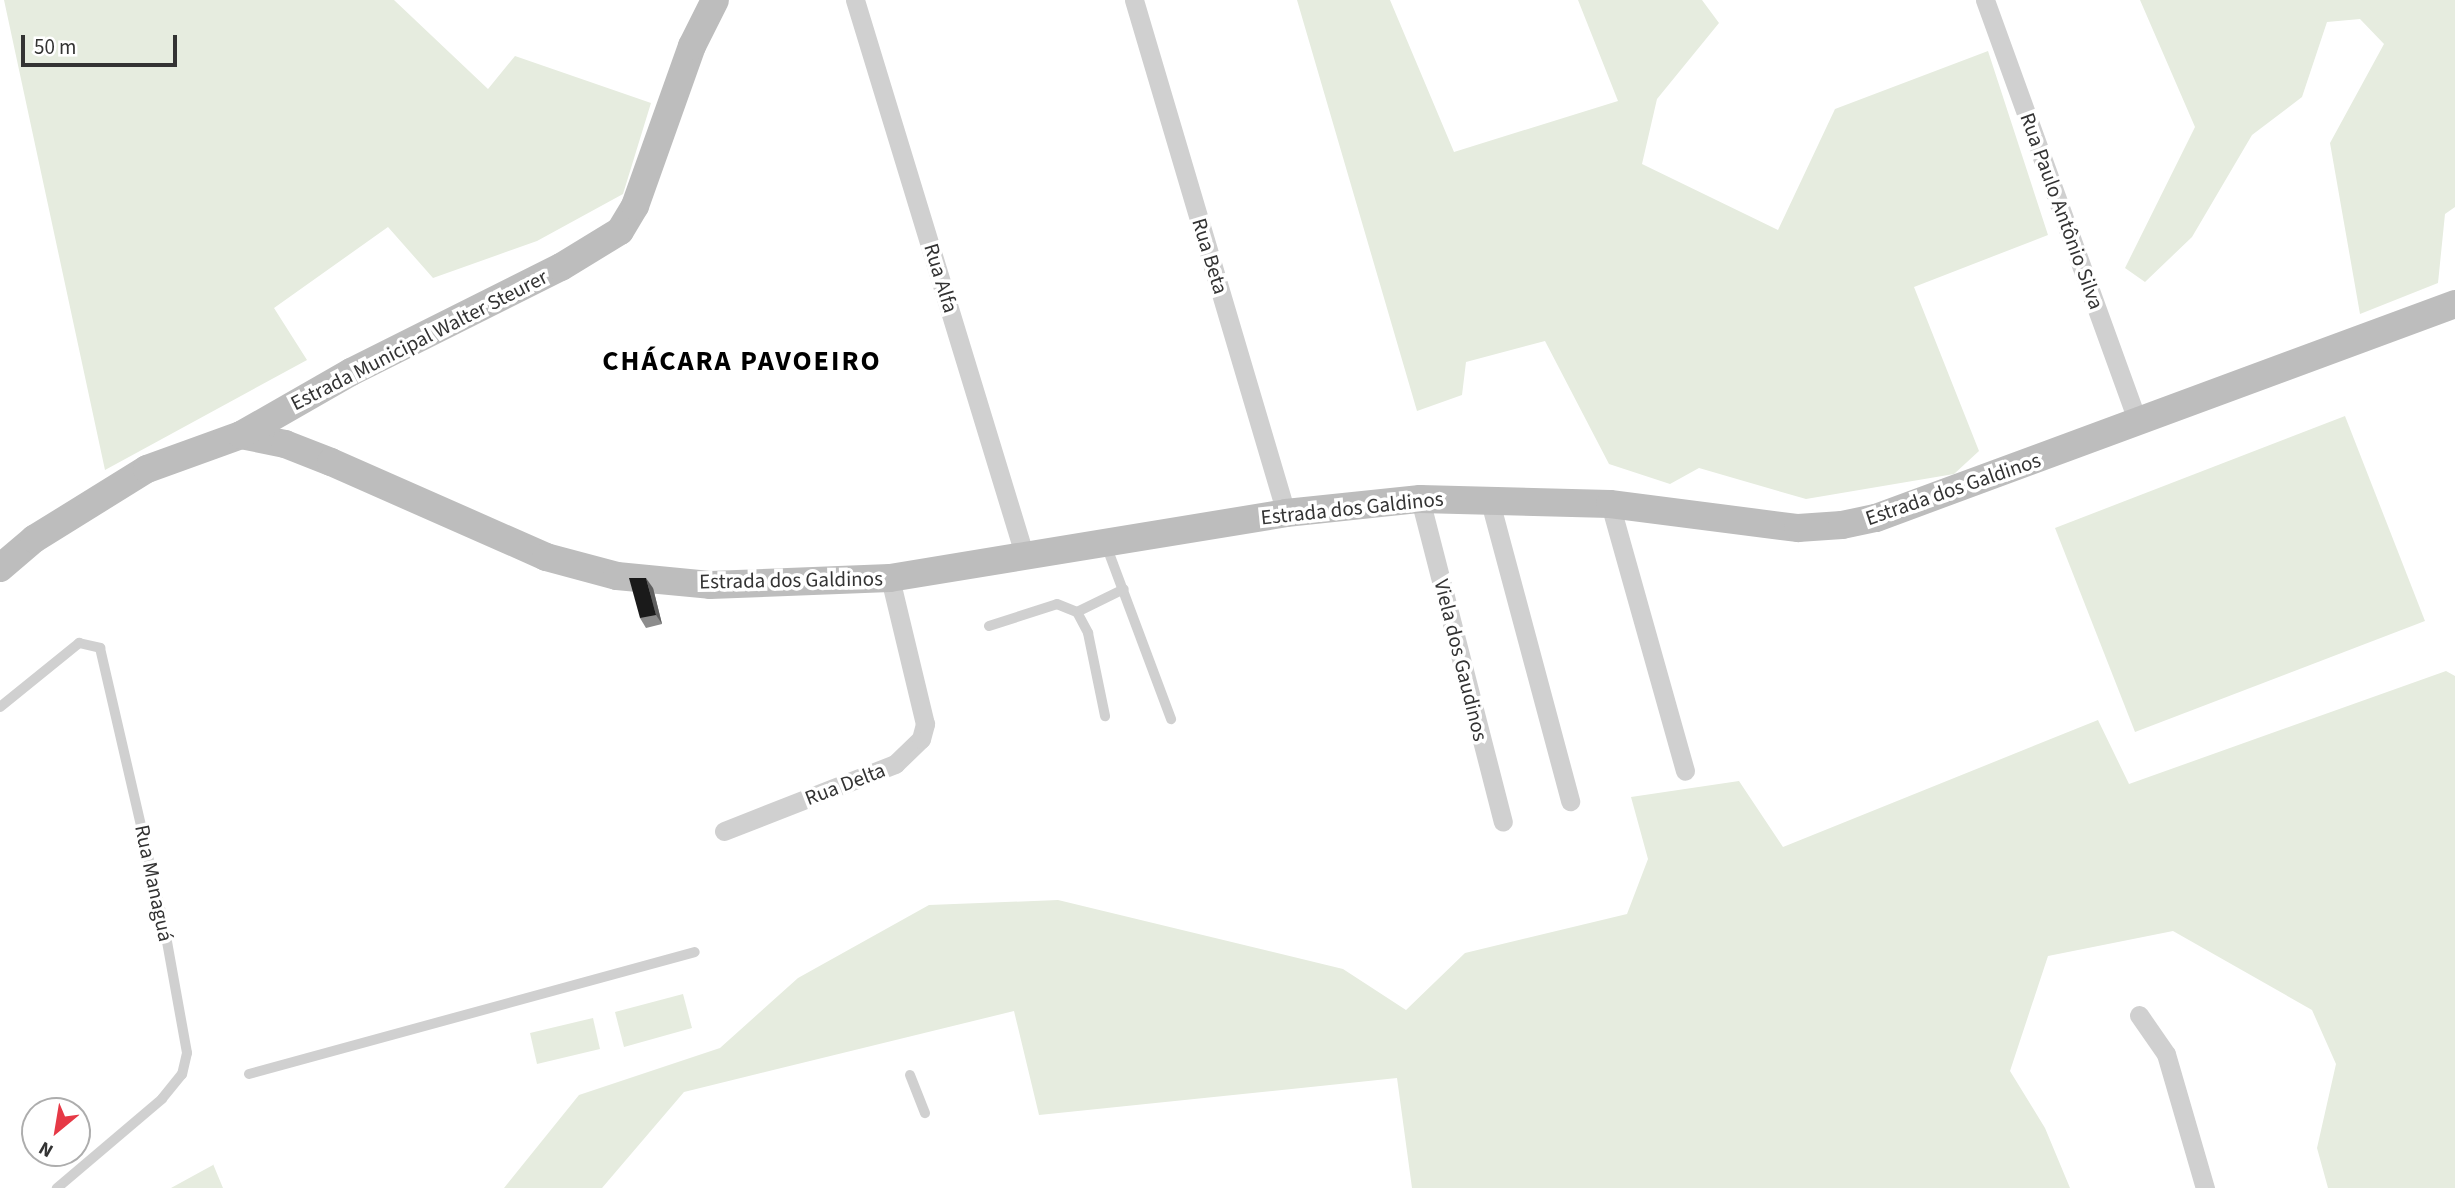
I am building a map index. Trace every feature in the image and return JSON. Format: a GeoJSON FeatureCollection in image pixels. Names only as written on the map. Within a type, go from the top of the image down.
{"type":"FeatureCollection","features":[{"type":"Feature","properties":{"kind":"street","name":"Estrada Municipal Walter Steurer"},"geometry":{"type":"LineString","coordinates":[[0,568],[34,539],[147,469],[240,435],[351,372],[561,267],[620,231],[635,206],[692,46],[715,0]]}},
{"type":"Feature","properties":{"kind":"street","name":"Rua Alfa"},"geometry":{"type":"LineString","coordinates":[[855,0],[1025,556]]}},
{"type":"Feature","properties":{"kind":"street","name":"Rua Beta"},"geometry":{"type":"LineString","coordinates":[[1133,0],[1286,513]]}},
{"type":"Feature","properties":{"kind":"street","name":"Rua Paulo Antônio Silva"},"geometry":{"type":"LineString","coordinates":[[1985,0],[2138,422]]}},
{"type":"Feature","properties":{"kind":"street","name":"Estrada dos Galdinos"},"geometry":{"type":"LineString","coordinates":[[240,435],[285,444],[492,537],[617,576],[710,584],[890,578],[1286,513],[1420,499],[1489,498],[1610,504],[1772,525],[1842,526],[1876,518],[2455,304]]}},
{"type":"Feature","properties":{"kind":"street"},"geometry":{"type":"LineString","coordinates":[[1489,498],[1570,801]]}},
{"type":"Feature","properties":{"kind":"street","name":"Viela dos Gaudinos"},"geometry":{"type":"LineString","coordinates":[[1420,499],[1503,822]]}},
{"type":"Feature","properties":{"kind":"street"},"geometry":{"type":"LineString","coordinates":[[1610,504],[1685,771]]}},
{"type":"Feature","properties":{"kind":"street","name":"Rua Delta"},"geometry":{"type":"LineString","coordinates":[[724,831],[895,764],[921,739],[925,724],[890,578]]}},
{"type":"Feature","properties":{"kind":"street"},"geometry":{"type":"LineString","coordinates":[[2139,1015],[2166,1054],[2205,1188]]}},
{"type":"Feature","properties":{"kind":"lane"},"geometry":{"type":"LineString","coordinates":[[1104,541],[1171,719]]}},
{"type":"Feature","properties":{"kind":"lane"},"geometry":{"type":"LineString","coordinates":[[1077,612],[1124,589]]}},
{"type":"Feature","properties":{"kind":"lane"},"geometry":{"type":"LineString","coordinates":[[989,626],[1057,604],[1077,612],[1088,633],[1105,716]]}},
{"type":"Feature","properties":{"kind":"lane","name":"Rua Managuá"},"geometry":{"type":"LineString","coordinates":[[0,707],[79,643],[100,648],[164,925],[187,1053],[182,1074],[162,1099],[57,1188]]}},
{"type":"Feature","properties":{"kind":"lane"},"geometry":{"type":"LineString","coordinates":[[249,1074],[695,952]]}},
{"type":"Feature","properties":{"kind":"lane"},"geometry":{"type":"LineString","coordinates":[[910,1075],[925,1113]]}},
{"type":"Feature","properties":{"kind":"shaded area"},"geometry":{"type":"Polygon","coordinates":[[[4,0],[394,0],[488,89],[515,56],[651,103],[623,194],[537,241],[433,278],[388,227],[274,308],[307,360],[105,470],[4,0]]]}},
{"type":"Feature","properties":{"kind":"shaded area"},"geometry":{"type":"Polygon","coordinates":[[[1297,0],[1390,0],[1454,152],[1618,101],[1578,0],[1702,0],[1719,23],[1657,99],[1642,164],[1778,230],[1835,109],[1988,51],[2048,235],[1914,287],[1979,451],[1954,474],[1806,499],[1699,468],[1670,484],[1609,464],[1545,341],[1466,362],[1462,395],[1417,411],[1297,0]]]}},
{"type":"Feature","properties":{"kind":"shaded area"},"geometry":{"type":"Polygon","coordinates":[[[2140,0],[2455,0],[2455,207],[2445,214],[2438,283],[2360,314],[2330,143],[2384,44],[2360,19],[2327,22],[2302,97],[2252,135],[2192,237],[2145,282],[2125,268],[2195,127],[2140,0]]]}},
{"type":"Feature","properties":{"kind":"shaded area"},"geometry":{"type":"Polygon","coordinates":[[[2345,416],[2425,621],[2135,732],[2055,528],[2345,416]]]}},
{"type":"Feature","properties":{"kind":"shaded area"},"geometry":{"type":"Polygon","coordinates":[[[2446,671],[2455,676],[2455,1188],[2328,1188],[2317,1148],[2336,1064],[2312,1010],[2173,931],[2048,956],[2010,1071],[2045,1128],[2070,1188],[1412,1188],[1397,1078],[1039,1115],[1014,1011],[684,1092],[602,1188],[504,1188],[579,1095],[720,1048],[798,978],[929,905],[1058,900],[1343,969],[1406,1010],[1465,953],[1627,914],[1648,859],[1631,797],[1739,781],[1783,847],[2098,720],[2129,784],[2446,671]]]}},
{"type":"Feature","properties":{"kind":"shaded area"},"geometry":{"type":"Polygon","coordinates":[[[683,994],[692,1028],[624,1047],[615,1012],[683,994]]]}},
{"type":"Feature","properties":{"kind":"shaded area"},"geometry":{"type":"Polygon","coordinates":[[[593,1018],[600,1049],[537,1064],[530,1033],[593,1018]]]}},
{"type":"Feature","properties":{"kind":"shaded area"},"geometry":{"type":"Polygon","coordinates":[[[213,1165],[223,1188],[171,1188],[213,1165]]]}},
{"type":"Feature","properties":{"kind":"building"},"geometry":{"type":"Polygon","coordinates":[[[629,578],[646,578],[656,615],[640,618],[629,578]]]}},
{"type":"Feature","properties":{"kind":"district","name":"CHÁCARA PAVOEIRO"},"geometry":{"type":"Point","coordinates":[742,361]}}]}
